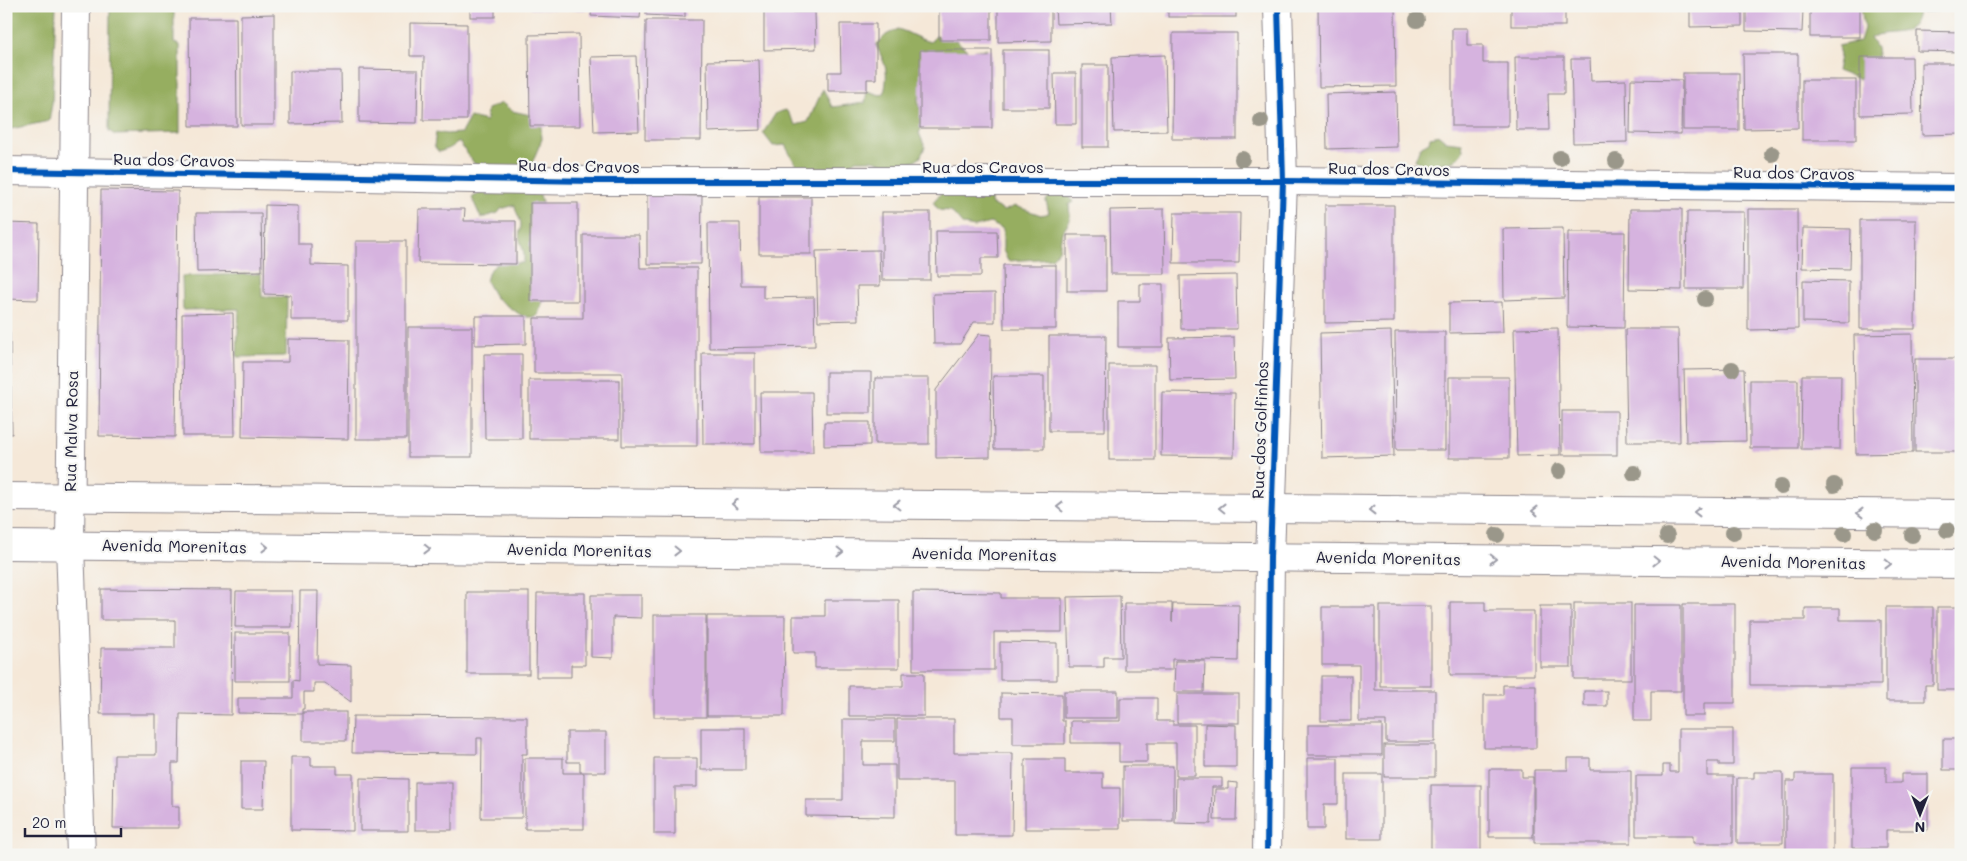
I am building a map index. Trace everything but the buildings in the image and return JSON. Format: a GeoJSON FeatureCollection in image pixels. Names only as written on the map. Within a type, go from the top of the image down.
{"type":"FeatureCollection","features":[{"type":"Feature","properties":{"kind":"main road","name":"Rua Malva Rosa"},"geometry":{"type":"LineString","coordinates":[[76,6],[70,545],[81,855]]}},
{"type":"Feature","properties":{"kind":"main road","name":"Rua dos Golfinhos"},"geometry":{"type":"LineString","coordinates":[[1267,855],[1271,509],[1283,181],[1278,6]]}},
{"type":"Feature","properties":{"kind":"main road","name":"Rua dos Cravos"},"geometry":{"type":"LineString","coordinates":[[6,171],[594,181],[1283,181],[1961,188]]}},
{"type":"Feature","properties":{"kind":"main road"},"geometry":{"type":"LineString","coordinates":[[6,497],[1961,514]]}},
{"type":"Feature","properties":{"kind":"main road","name":"Avenida Morenitas"},"geometry":{"type":"LineString","coordinates":[[6,545],[1961,564]]}},
{"type":"Feature","properties":{"kind":"green space"},"geometry":{"type":"Polygon","coordinates":[[[6,6],[56,6],[52,104],[49,121],[6,130],[6,6]]]}},
{"type":"Feature","properties":{"kind":"green space"},"geometry":{"type":"Polygon","coordinates":[[[110,6],[174,6],[174,43],[180,45],[180,133],[115,135],[109,131],[110,6]]]}},
{"type":"Feature","properties":{"kind":"green space"},"geometry":{"type":"Polygon","coordinates":[[[1861,6],[1918,6],[1917,18],[1908,29],[1870,38],[1876,48],[1878,61],[1870,72],[1858,79],[1837,71],[1840,56],[1838,46],[1860,41],[1864,28],[1861,6]]]}},
{"type":"Feature","properties":{"kind":"green space"},"geometry":{"type":"Polygon","coordinates":[[[898,29],[930,42],[936,36],[956,40],[968,51],[987,49],[972,65],[922,92],[918,100],[920,109],[928,115],[919,133],[925,147],[920,158],[901,167],[872,160],[856,160],[842,169],[806,172],[796,165],[785,145],[773,146],[763,133],[776,113],[786,110],[796,125],[808,122],[823,89],[832,107],[865,103],[867,91],[880,95],[884,94],[886,68],[876,45],[886,35],[898,29]]]}},
{"type":"Feature","properties":{"kind":"green space"},"geometry":{"type":"Polygon","coordinates":[[[502,103],[512,111],[540,117],[542,139],[532,163],[516,168],[476,166],[459,142],[439,152],[434,146],[436,132],[446,134],[461,133],[470,117],[486,121],[487,109],[502,103]]]}},
{"type":"Feature","properties":{"kind":"green space"},"geometry":{"type":"Polygon","coordinates":[[[1439,135],[1446,141],[1462,143],[1463,151],[1454,161],[1443,164],[1446,162],[1426,166],[1415,160],[1420,147],[1429,142],[1430,137],[1439,135]]]}},
{"type":"Feature","properties":{"kind":"green space"},"geometry":{"type":"Polygon","coordinates":[[[488,186],[539,191],[542,202],[538,208],[544,281],[543,295],[536,317],[524,317],[507,306],[495,297],[486,281],[489,271],[500,261],[523,263],[524,257],[519,238],[521,224],[515,205],[481,218],[472,198],[488,186]]]}},
{"type":"Feature","properties":{"kind":"green space"},"geometry":{"type":"Polygon","coordinates":[[[1062,189],[1073,202],[1069,204],[1070,220],[1062,232],[1059,250],[1052,258],[1008,261],[1003,250],[1003,229],[990,223],[975,227],[963,225],[951,211],[939,210],[933,202],[944,190],[975,190],[991,198],[991,204],[1004,211],[1015,206],[1041,215],[1049,213],[1046,201],[1051,193],[1062,189]]]}},
{"type":"Feature","properties":{"kind":"green space"},"geometry":{"type":"Polygon","coordinates":[[[261,274],[262,297],[287,297],[286,356],[237,357],[239,309],[183,310],[182,276],[261,274]]]}},
{"type":"Feature","properties":{"kind":"cycle path"},"geometry":{"type":"LineString","coordinates":[[1267,855],[1270,557],[1283,181],[1278,6]]}},
{"type":"Feature","properties":{"kind":"cycle path"},"geometry":{"type":"LineString","coordinates":[[6,171],[594,181],[1283,181],[1961,188]]}}]}
